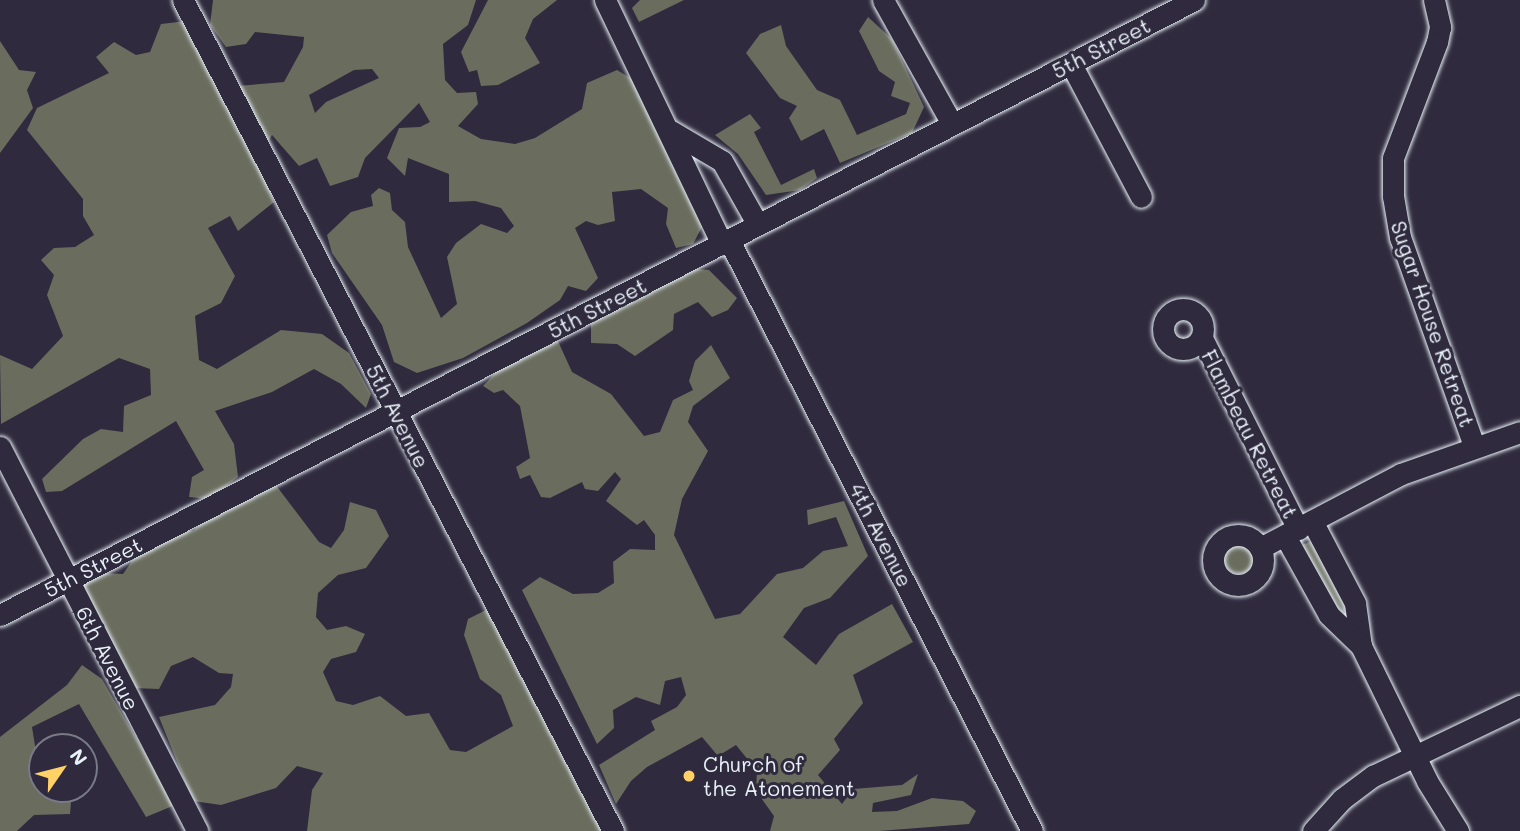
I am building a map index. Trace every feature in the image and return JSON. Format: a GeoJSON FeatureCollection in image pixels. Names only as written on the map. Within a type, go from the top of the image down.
{"type":"FeatureCollection","features":[{"type":"Feature","properties":{"kind":"street","name":"5th Avenue"},"geometry":{"type":"LineString","coordinates":[[183,0],[613,831]]}},
{"type":"Feature","properties":{"kind":"street","name":"4th Avenue"},"geometry":{"type":"LineString","coordinates":[[605,0],[726,242],[1032,831]]}},
{"type":"Feature","properties":{"kind":"street"},"geometry":{"type":"LineString","coordinates":[[883,0],[952,124]]}},
{"type":"Feature","properties":{"kind":"street","name":"5th Street"},"geometry":{"type":"LineString","coordinates":[[0,615],[1194,0]]}},
{"type":"Feature","properties":{"kind":"street","name":"Sugar House Retreat"},"geometry":{"type":"LineString","coordinates":[[1434,0],[1440,27],[1436,50],[1393,158],[1393,196],[1400,237],[1474,446]]}},
{"type":"Feature","properties":{"kind":"street"},"geometry":{"type":"LineString","coordinates":[[1071,64],[1141,197]]}},
{"type":"Feature","properties":{"kind":"street"},"geometry":{"type":"LineString","coordinates":[[671,131],[722,161],[758,225]]}},
{"type":"Feature","properties":{"kind":"street","name":"Flambeau Retreat"},"geometry":{"type":"LineString","coordinates":[[1202,338],[1298,529],[1355,603],[1361,646],[1458,831]]}},
{"type":"Feature","properties":{"kind":"street"},"geometry":{"type":"LineString","coordinates":[[1260,548],[1401,474],[1474,446],[1520,432]]}},
{"type":"Feature","properties":{"kind":"street","name":"6th Avenue"},"geometry":{"type":"LineString","coordinates":[[0,447],[197,831]]}},
{"type":"Feature","properties":{"kind":"street"},"geometry":{"type":"LineString","coordinates":[[1298,529],[1329,615],[1361,646]]}},
{"type":"Feature","properties":{"kind":"street"},"geometry":{"type":"LineString","coordinates":[[1313,831],[1342,799],[1415,752],[1520,706]]}},
{"type":"Feature","properties":{"kind":"green space"},"geometry":{"type":"Polygon","coordinates":[[[213,0],[476,0],[468,25],[443,44],[445,80],[457,93],[476,92],[478,104],[458,126],[481,139],[515,144],[535,138],[582,109],[587,83],[617,70],[632,79],[702,227],[693,244],[676,248],[666,224],[668,208],[641,189],[612,192],[615,221],[598,225],[586,221],[575,228],[598,278],[586,291],[568,286],[560,300],[527,323],[463,358],[417,373],[394,362],[382,325],[332,253],[327,235],[351,212],[373,206],[371,195],[379,188],[390,193],[392,210],[405,222],[408,247],[441,318],[457,304],[447,257],[456,243],[481,224],[507,233],[514,226],[501,208],[475,201],[449,202],[449,174],[408,158],[405,176],[387,158],[399,128],[420,127],[430,122],[419,103],[365,158],[358,177],[330,186],[317,158],[299,166],[272,135],[259,158],[274,202],[238,231],[230,216],[208,228],[235,276],[221,303],[195,316],[199,360],[217,369],[281,330],[322,334],[349,353],[371,394],[366,408],[341,384],[314,369],[272,392],[215,411],[234,444],[238,477],[209,499],[189,497],[192,477],[204,470],[176,421],[62,491],[46,492],[42,479],[83,439],[101,429],[123,432],[124,406],[151,395],[150,369],[119,358],[1,424],[0,355],[32,369],[63,336],[47,295],[54,275],[41,260],[54,248],[75,247],[94,235],[83,216],[83,199],[27,130],[37,108],[109,73],[96,57],[114,42],[136,55],[150,52],[161,24],[187,21],[237,86],[284,82],[303,47],[304,37],[255,32],[246,44],[226,47],[210,25],[213,0]],[[372,69],[354,70],[309,95],[315,113],[326,102],[379,78],[372,69]]]}},
{"type":"Feature","properties":{"kind":"green space"},"geometry":{"type":"Polygon","coordinates":[[[488,0],[557,0],[533,19],[525,38],[540,63],[498,85],[481,86],[477,70],[469,72],[461,52],[488,0]]]}},
{"type":"Feature","properties":{"kind":"green space"},"geometry":{"type":"Polygon","coordinates":[[[640,0],[684,0],[639,22],[632,8],[640,0]]]}},
{"type":"Feature","properties":{"kind":"green space"},"geometry":{"type":"Polygon","coordinates":[[[868,17],[892,39],[924,107],[912,133],[840,163],[824,129],[801,141],[789,118],[797,106],[780,98],[746,53],[760,34],[781,25],[786,46],[817,90],[840,100],[857,135],[906,114],[910,103],[891,96],[895,82],[879,71],[859,31],[868,17]]]}},
{"type":"Feature","properties":{"kind":"green space"},"geometry":{"type":"Polygon","coordinates":[[[0,41],[19,70],[36,72],[27,90],[33,108],[0,153],[0,41]]]}},
{"type":"Feature","properties":{"kind":"green space"},"geometry":{"type":"Polygon","coordinates":[[[750,114],[761,128],[754,132],[781,185],[814,169],[817,178],[800,190],[766,195],[738,154],[715,135],[750,114]]]}},
{"type":"Feature","properties":{"kind":"green space"},"geometry":{"type":"Polygon","coordinates":[[[686,268],[709,270],[737,298],[728,310],[712,317],[698,302],[674,314],[673,330],[635,356],[617,344],[591,343],[591,319],[686,268]]]}},
{"type":"Feature","properties":{"kind":"green space"},"geometry":{"type":"Polygon","coordinates":[[[557,339],[572,372],[611,394],[644,436],[660,432],[673,400],[693,390],[689,381],[695,361],[711,345],[730,378],[693,406],[688,422],[708,451],[682,499],[674,535],[715,619],[740,614],[777,574],[803,568],[823,551],[848,546],[836,517],[808,525],[807,510],[844,501],[868,556],[830,598],[804,608],[783,637],[816,665],[839,634],[892,604],[913,642],[853,675],[863,703],[834,739],[840,750],[818,775],[842,804],[853,789],[902,785],[918,774],[911,795],[873,803],[872,812],[897,811],[932,798],[963,801],[976,811],[969,824],[879,831],[770,831],[774,816],[756,791],[757,771],[736,745],[718,756],[702,737],[647,767],[631,781],[616,804],[599,765],[655,730],[651,721],[677,707],[686,695],[681,677],[665,681],[660,705],[636,697],[613,710],[614,728],[597,744],[522,590],[540,577],[573,594],[598,593],[614,583],[613,562],[630,549],[655,550],[655,535],[644,520],[637,525],[606,501],[621,479],[615,472],[598,491],[585,489],[582,482],[550,498],[541,497],[530,475],[520,479],[516,467],[530,458],[520,406],[503,390],[494,393],[483,386],[498,370],[557,339]]]}},
{"type":"Feature","properties":{"kind":"green space"},"geometry":{"type":"Polygon","coordinates":[[[275,484],[319,542],[331,548],[344,530],[350,502],[376,510],[389,536],[366,568],[338,575],[318,593],[316,617],[327,630],[346,626],[365,634],[356,652],[331,659],[323,672],[336,701],[353,705],[380,696],[406,716],[429,713],[450,750],[466,752],[513,726],[501,695],[480,679],[464,635],[468,619],[490,608],[605,831],[307,831],[312,790],[323,773],[297,766],[276,788],[221,805],[193,801],[159,717],[215,705],[231,687],[233,674],[219,673],[193,657],[171,666],[159,689],[133,688],[79,586],[101,573],[123,574],[138,552],[177,531],[193,531],[205,520],[275,484]]]}},
{"type":"Feature","properties":{"kind":"green space"},"geometry":{"type":"Polygon","coordinates":[[[1312,541],[1348,609],[1341,613],[1336,612],[1302,551],[1302,545],[1312,541]]]}},
{"type":"Feature","properties":{"kind":"green space"},"geometry":{"type":"Polygon","coordinates":[[[1239,544],[1250,548],[1254,559],[1250,570],[1239,574],[1228,570],[1224,559],[1228,548],[1239,544]]]}},
{"type":"Feature","properties":{"kind":"green space"},"geometry":{"type":"Polygon","coordinates":[[[82,665],[102,679],[175,805],[146,817],[79,704],[32,727],[33,733],[28,733],[28,803],[71,803],[70,814],[34,815],[17,831],[0,831],[0,737],[67,685],[82,665]]]}},
{"type":"Feature","properties":{"kind":"place","name":"Church of the Atonement"},"geometry":{"type":"Point","coordinates":[689,776]}}]}
